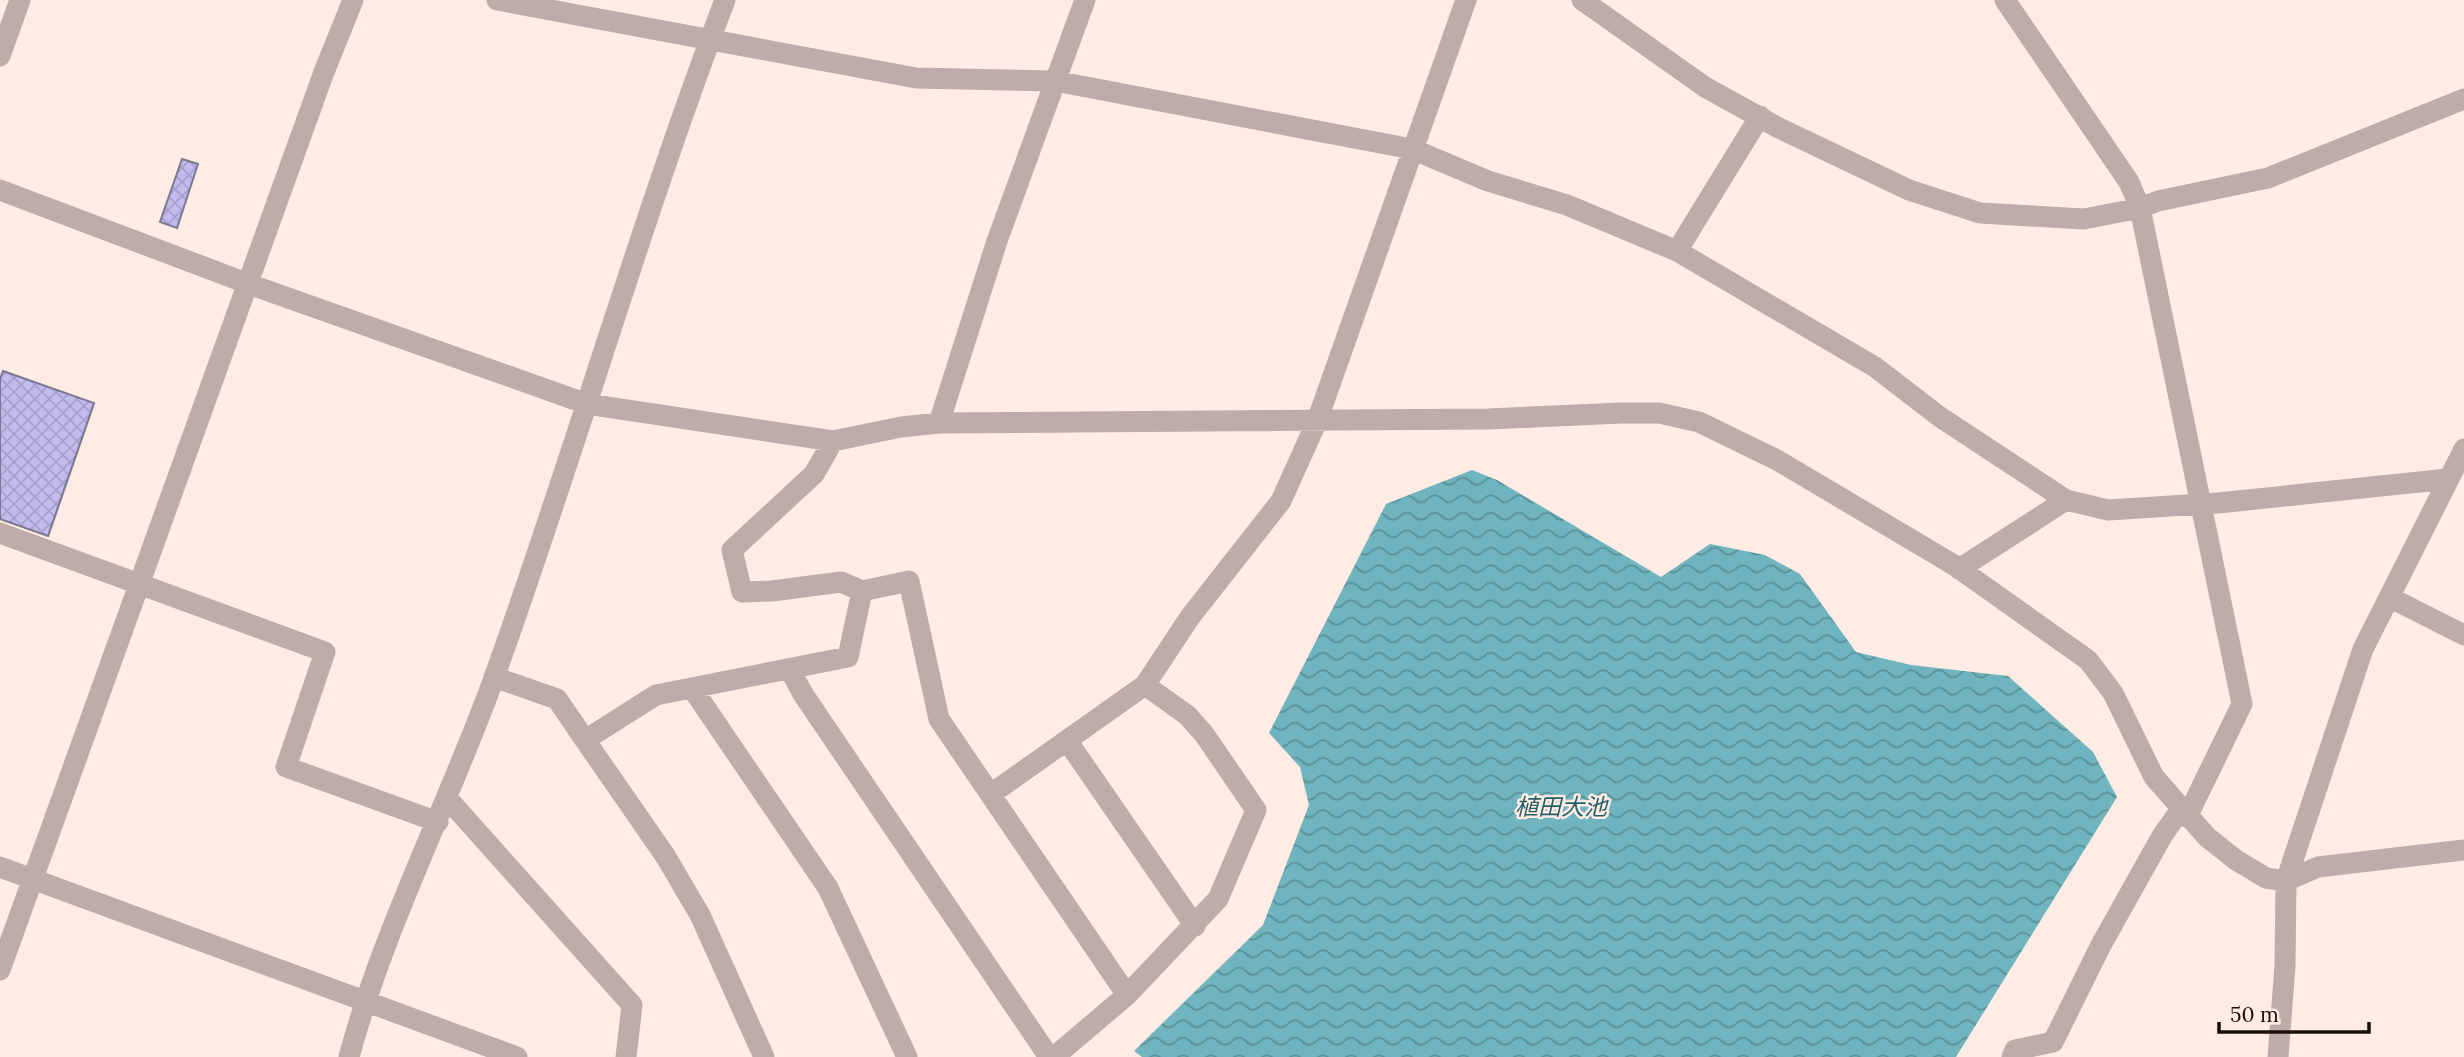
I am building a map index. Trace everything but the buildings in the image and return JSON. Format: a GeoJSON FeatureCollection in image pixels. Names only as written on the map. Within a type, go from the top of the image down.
{"type":"FeatureCollection","features":[{"type":"Feature","properties":{"kind":"street"},"geometry":{"type":"LineString","coordinates":[[0,56],[20,0]]}},
{"type":"Feature","properties":{"kind":"street"},"geometry":{"type":"LineString","coordinates":[[0,970],[324,72],[353,0]]}},
{"type":"Feature","properties":{"kind":"street"},"geometry":{"type":"LineString","coordinates":[[497,0],[916,78],[1055,81],[1412,149],[1488,181],[1567,205],[1677,251],[1875,367],[1940,417],[2066,500],[2108,510],[2218,503],[2448,479]]}},
{"type":"Feature","properties":{"kind":"street"},"geometry":{"type":"LineString","coordinates":[[349,1057],[364,1001],[448,799],[494,677],[725,0]]}},
{"type":"Feature","properties":{"kind":"street"},"geometry":{"type":"LineString","coordinates":[[939,423],[997,241],[1085,0]]}},
{"type":"Feature","properties":{"kind":"street"},"geometry":{"type":"LineString","coordinates":[[992,794],[1145,685],[1190,617],[1281,501],[1317,421],[1466,0]]}},
{"type":"Feature","properties":{"kind":"street"},"geometry":{"type":"LineString","coordinates":[[1582,0],[1704,87],[1909,190],[1980,213],[2084,219],[2268,178],[2464,99]]}},
{"type":"Feature","properties":{"kind":"street"},"geometry":{"type":"LineString","coordinates":[[2005,0],[2129,182],[2140,208],[2242,704],[2184,813],[2162,835],[2101,945],[2053,1042],[2015,1050],[2012,1057]]}},
{"type":"Feature","properties":{"kind":"street"},"geometry":{"type":"LineString","coordinates":[[1677,251],[1760,116]]}},
{"type":"Feature","properties":{"kind":"street"},"geometry":{"type":"LineString","coordinates":[[0,190],[249,284],[587,404],[833,441],[901,427],[939,423],[1488,419],[1633,413],[1659,413],[1699,422],[1777,460],[1959,569],[2088,660],[2113,693],[2154,777],[2207,837],[2236,860],[2266,878],[2286,881],[2318,867],[2464,850]]}},
{"type":"Feature","properties":{"kind":"street"},"geometry":{"type":"LineString","coordinates":[[833,441],[814,474],[732,550],[742,592],[841,582],[862,591],[909,581],[939,719],[1127,995]]}},
{"type":"Feature","properties":{"kind":"street"},"geometry":{"type":"LineString","coordinates":[[2278,1057],[2285,966],[2286,881],[2363,649],[2464,449]]}},
{"type":"Feature","properties":{"kind":"street"},"geometry":{"type":"LineString","coordinates":[[1959,569],[2066,500]]}},
{"type":"Feature","properties":{"kind":"street"},"geometry":{"type":"LineString","coordinates":[[0,533],[325,652],[286,767],[438,822]]}},
{"type":"Feature","properties":{"kind":"street"},"geometry":{"type":"LineString","coordinates":[[585,740],[656,695],[848,657],[862,591]]}},
{"type":"Feature","properties":{"kind":"street"},"geometry":{"type":"LineString","coordinates":[[2389,597],[2464,635]]}},
{"type":"Feature","properties":{"kind":"street"},"geometry":{"type":"LineString","coordinates":[[790,670],[803,694],[1052,1057],[1127,995],[1219,899],[1256,810],[1205,734],[1186,715],[1145,685]]}},
{"type":"Feature","properties":{"kind":"street"},"geometry":{"type":"LineString","coordinates":[[494,677],[556,699],[666,858],[700,915],[764,1057]]}},
{"type":"Feature","properties":{"kind":"street"},"geometry":{"type":"LineString","coordinates":[[692,688],[828,888],[907,1057]]}},
{"type":"Feature","properties":{"kind":"street"},"geometry":{"type":"LineString","coordinates":[[1068,742],[1195,926]]}},
{"type":"Feature","properties":{"kind":"street"},"geometry":{"type":"LineString","coordinates":[[448,799],[632,1005],[626,1057]]}},
{"type":"Feature","properties":{"kind":"street"},"geometry":{"type":"LineString","coordinates":[[0,867],[517,1057]]}},
{"type":"Feature","properties":{"kind":"water","name":"植田大池"},"geometry":{"type":"Polygon","coordinates":[[[1472,470],[1497,480],[1661,577],[1710,544],[1765,555],[1800,574],[1856,652],[1911,665],[2008,676],[2093,752],[2117,797],[1956,1057],[1142,1057],[1134,1051],[1263,925],[1309,805],[1300,767],[1269,733],[1386,504],[1472,470]]]}}]}
